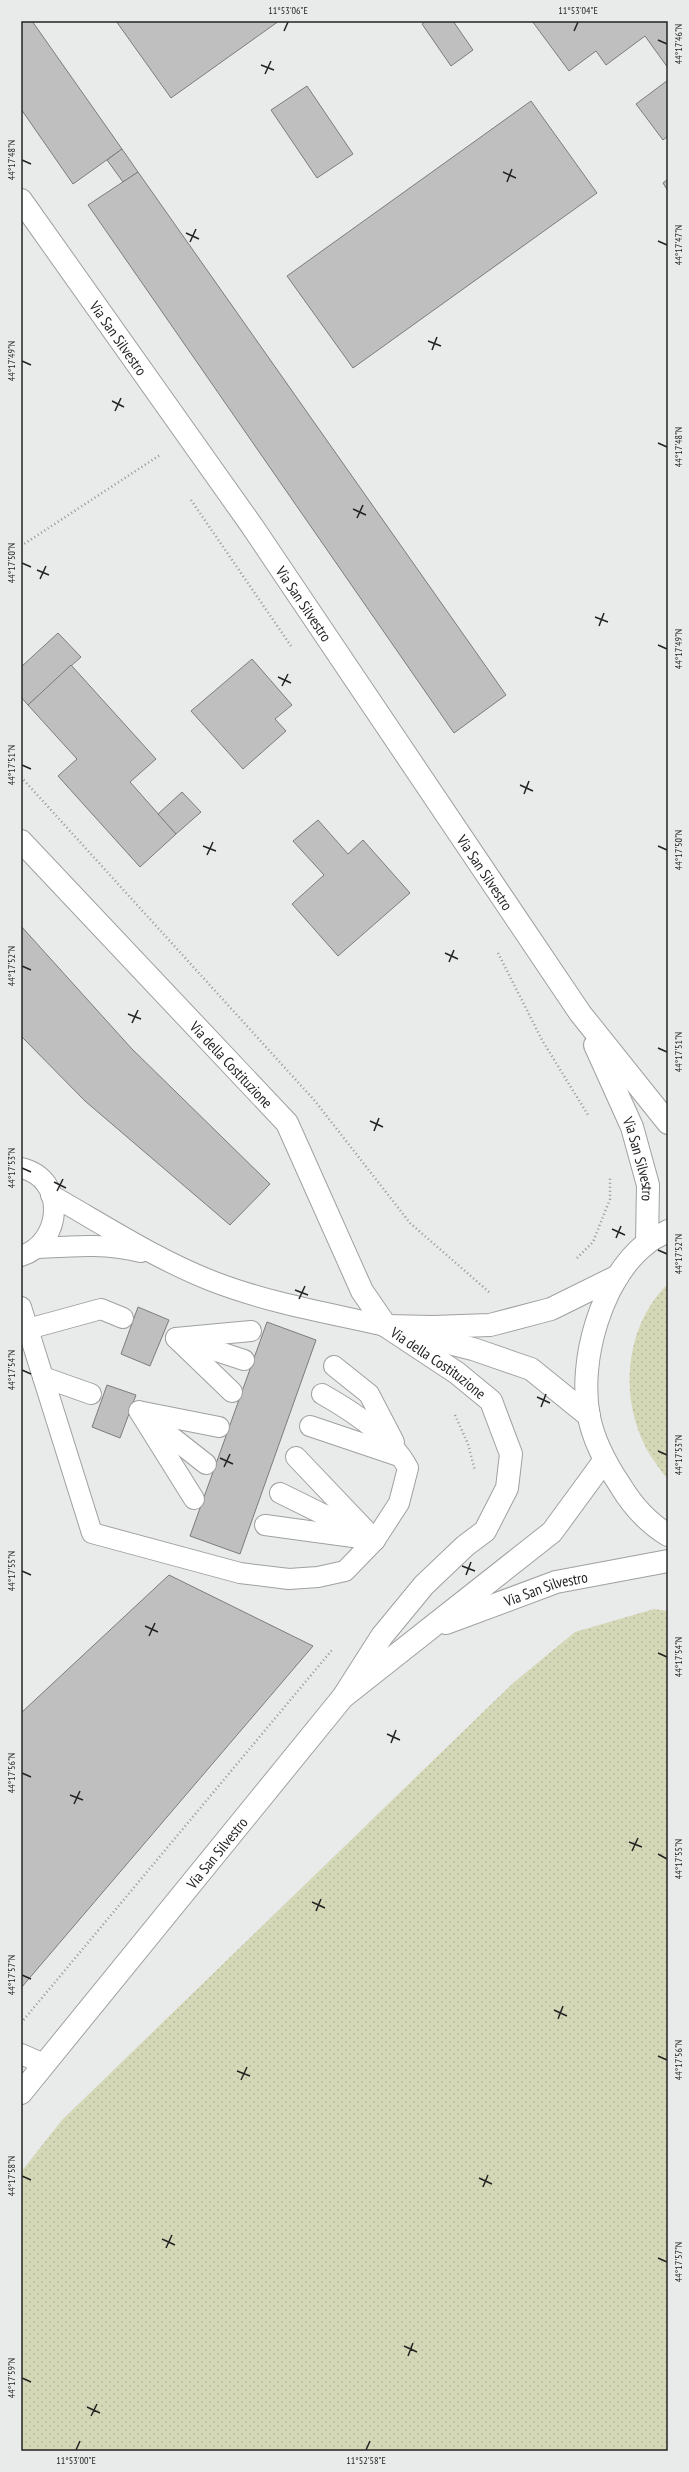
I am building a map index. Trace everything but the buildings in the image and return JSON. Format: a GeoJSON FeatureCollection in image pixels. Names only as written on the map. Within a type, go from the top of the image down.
{"type":"FeatureCollection","features":[{"type":"Feature","properties":{"kind":"main road","name":"Via San Silvestro"},"geometry":{"type":"LineString","coordinates":[[21,200],[252,526],[580,1013],[668,1123]]}},
{"type":"Feature","properties":{"kind":"main road","name":"Via della Costituzione"},"geometry":{"type":"LineString","coordinates":[[21,841],[287,1123],[362,1291],[386,1326],[465,1379],[491,1401],[511,1454],[507,1488],[485,1531],[424,1585],[382,1636],[343,1697]]}},
{"type":"Feature","properties":{"kind":"main road","name":"Via San Silvestro"},"geometry":{"type":"LineString","coordinates":[[580,1013],[632,1127],[648,1184],[647,1243]]}},
{"type":"Feature","properties":{"kind":"main road"},"geometry":{"type":"LineString","coordinates":[[668,1231],[647,1243],[618,1276],[597,1318],[586,1369],[589,1416],[604,1461],[632,1504],[668,1535]]}},
{"type":"Feature","properties":{"kind":"main road","name":"Via della Costituzione"},"geometry":{"type":"LineString","coordinates":[[386,1326],[433,1328],[490,1325],[551,1309],[618,1276]]}},
{"type":"Feature","properties":{"kind":"main road","name":"Via della Costituzione"},"geometry":{"type":"LineString","coordinates":[[386,1326],[473,1349],[531,1370],[589,1416]]}},
{"type":"Feature","properties":{"kind":"main road","name":"Via San Silvestro"},"geometry":{"type":"LineString","coordinates":[[21,2093],[343,1697],[552,1532],[604,1461]]}},
{"type":"Feature","properties":{"kind":"main road","name":"Via San Silvestro"},"geometry":{"type":"LineString","coordinates":[[428,1630],[556,1582],[668,1561]]}},
{"type":"Feature","properties":{"kind":"lane"},"geometry":{"type":"LineString","coordinates":[[21,1168],[35,1175],[45,1184],[51,1195],[54,1210],[53,1224],[47,1237],[29,1252]]}},
{"type":"Feature","properties":{"kind":"lane"},"geometry":{"type":"LineString","coordinates":[[51,1195],[161,1257],[212,1281],[251,1294],[386,1326]]}},
{"type":"Feature","properties":{"kind":"lane"},"geometry":{"type":"LineString","coordinates":[[29,1252],[88,1245],[124,1248],[161,1257]]}},
{"type":"Feature","properties":{"kind":"lane"},"geometry":{"type":"LineString","coordinates":[[21,1307],[92,1533],[240,1573],[289,1579],[318,1577],[345,1571],[375,1540],[399,1503],[408,1468],[370,1394],[334,1366]]}},
{"type":"Feature","properties":{"kind":"lane"},"geometry":{"type":"LineString","coordinates":[[28,1329],[101,1309],[123,1318]]}},
{"type":"Feature","properties":{"kind":"lane"},"geometry":{"type":"LineString","coordinates":[[176,1338],[251,1331]]}},
{"type":"Feature","properties":{"kind":"lane"},"geometry":{"type":"LineString","coordinates":[[176,1338],[244,1360]]}},
{"type":"Feature","properties":{"kind":"lane"},"geometry":{"type":"LineString","coordinates":[[176,1338],[232,1392]]}},
{"type":"Feature","properties":{"kind":"lane"},"geometry":{"type":"LineString","coordinates":[[43,1377],[91,1394]]}},
{"type":"Feature","properties":{"kind":"lane"},"geometry":{"type":"LineString","coordinates":[[322,1394],[357,1414],[402,1456]]}},
{"type":"Feature","properties":{"kind":"lane"},"geometry":{"type":"LineString","coordinates":[[140,1411],[219,1428]]}},
{"type":"Feature","properties":{"kind":"lane"},"geometry":{"type":"LineString","coordinates":[[140,1411],[206,1464]]}},
{"type":"Feature","properties":{"kind":"lane"},"geometry":{"type":"LineString","coordinates":[[140,1411],[194,1499]]}},
{"type":"Feature","properties":{"kind":"lane"},"geometry":{"type":"LineString","coordinates":[[310,1426],[402,1456]]}},
{"type":"Feature","properties":{"kind":"lane"},"geometry":{"type":"LineString","coordinates":[[296,1457],[375,1540]]}},
{"type":"Feature","properties":{"kind":"lane"},"geometry":{"type":"LineString","coordinates":[[280,1493],[375,1540]]}},
{"type":"Feature","properties":{"kind":"lane"},"geometry":{"type":"LineString","coordinates":[[265,1525],[375,1540]]}},
{"type":"Feature","properties":{"kind":"lane"},"geometry":{"type":"LineString","coordinates":[[21,2054],[44,2064]]}},
{"type":"Feature","properties":{"kind":"path"},"geometry":{"type":"LineString","coordinates":[[158,452],[165,462]]}},
{"type":"Feature","properties":{"kind":"path"},"geometry":{"type":"LineString","coordinates":[[21,546],[160,455]]}},
{"type":"Feature","properties":{"kind":"path"},"geometry":{"type":"LineString","coordinates":[[187,495],[296,653]]}},
{"type":"Feature","properties":{"kind":"path"},"geometry":{"type":"LineString","coordinates":[[21,777],[315,1101],[410,1223],[490,1292],[496,1293]]}},
{"type":"Feature","properties":{"kind":"path"},"geometry":{"type":"LineString","coordinates":[[497,950],[542,1040],[590,1117]]}},
{"type":"Feature","properties":{"kind":"path"},"geometry":{"type":"LineString","coordinates":[[572,1263],[593,1242],[610,1199],[610,1176]]}},
{"type":"Feature","properties":{"kind":"path"},"geometry":{"type":"LineString","coordinates":[[480,1325],[490,1292]]}},
{"type":"Feature","properties":{"kind":"path"},"geometry":{"type":"LineString","coordinates":[[465,1379],[454,1413],[468,1444],[475,1472],[473,1478]]}},
{"type":"Feature","properties":{"kind":"path"},"geometry":{"type":"LineString","coordinates":[[21,2023],[336,1645]]}},
{"type":"Feature","properties":{"kind":"green space"},"geometry":{"type":"Polygon","coordinates":[[[668,1284],[668,1479],[655,1462],[643,1441],[635,1419],[630,1395],[630,1370],[633,1346],[641,1323],[652,1302],[668,1284]]]}},
{"type":"Feature","properties":{"kind":"green space"},"geometry":{"type":"Polygon","coordinates":[[[654,1609],[668,1611],[668,2451],[21,2451],[21,2172],[62,2120],[512,1684],[575,1632],[654,1609]]]}}]}
